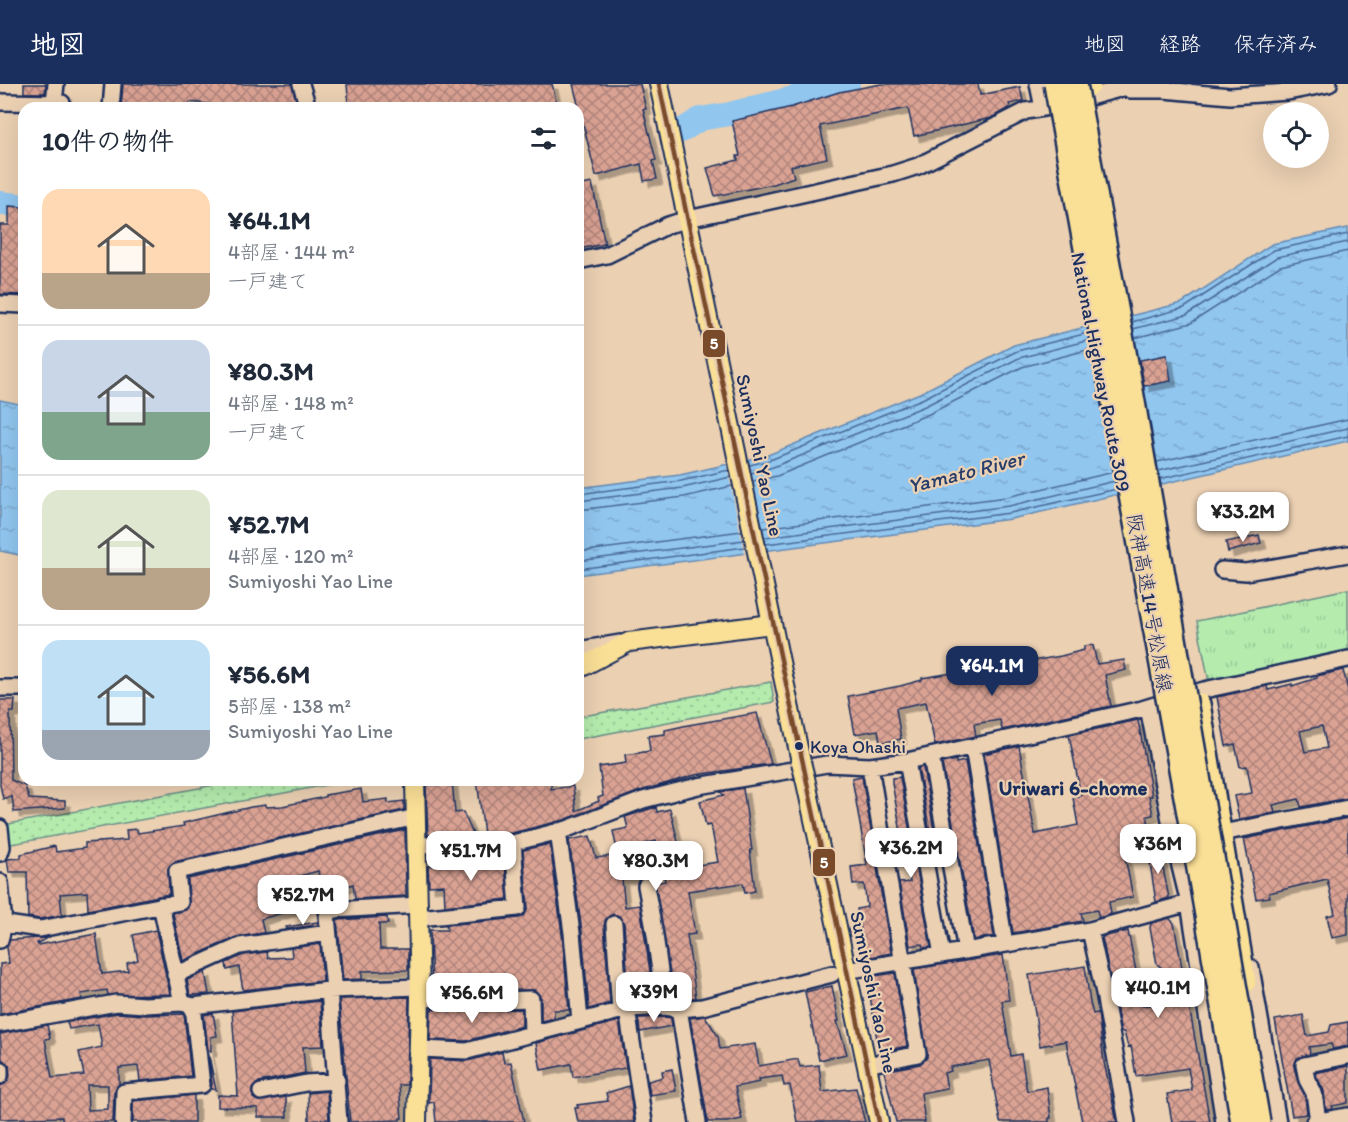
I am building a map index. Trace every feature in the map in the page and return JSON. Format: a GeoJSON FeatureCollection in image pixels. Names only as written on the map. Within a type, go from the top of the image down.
{"type":"FeatureCollection","features":[{"type":"Feature","properties":{"kind":"highway"},"geometry":{"type":"LineString","coordinates":[[1041,84],[1079,214]]}},
{"type":"Feature","properties":{"kind":"highway","name":"National Highway Route 309"},"geometry":{"type":"LineString","coordinates":[[1041,84],[1091,312],[1189,849],[1234,1122]]}},
{"type":"Feature","properties":{"kind":"highway","name":"阪神高速14号松原線"},"geometry":{"type":"LineString","coordinates":[[1055,84],[1242,1122]]}},
{"type":"Feature","properties":{"kind":"highway","name":"阪神高速14号松原線"},"geometry":{"type":"LineString","coordinates":[[1076,84],[1132,390],[1259,1122]]}},
{"type":"Feature","properties":{"kind":"highway","name":"National Highway Route 309"},"geometry":{"type":"LineString","coordinates":[[1100,86],[1268,1122]]}},
{"type":"Feature","properties":{"kind":"main road","name":"Sumiyoshi Yao Line"},"geometry":{"type":"LineString","coordinates":[[659,84],[879,1122]]}},
{"type":"Feature","properties":{"kind":"main road"},"geometry":{"type":"LineString","coordinates":[[584,666],[629,642],[772,620]]}},
{"type":"Feature","properties":{"kind":"main road"},"geometry":{"type":"LineString","coordinates":[[415,786],[420,992],[417,1122]]}},
{"type":"Feature","properties":{"kind":"street"},"geometry":{"type":"LineString","coordinates":[[0,102],[58,102],[56,84]]}},
{"type":"Feature","properties":{"kind":"street"},"geometry":{"type":"LineString","coordinates":[[112,102],[113,84]]}},
{"type":"Feature","properties":{"kind":"street"},"geometry":{"type":"LineString","coordinates":[[301,84],[306,102]]}},
{"type":"Feature","properties":{"kind":"street"},"geometry":{"type":"LineString","coordinates":[[1041,84],[1043,108]]}},
{"type":"Feature","properties":{"kind":"street"},"geometry":{"type":"LineString","coordinates":[[584,260],[607,255],[668,225],[689,224],[893,174],[918,166],[1026,111],[1043,108],[1100,86],[1141,84]]}},
{"type":"Feature","properties":{"kind":"street"},"geometry":{"type":"LineString","coordinates":[[1100,86],[1230,96],[1288,92],[1329,84]]}},
{"type":"Feature","properties":{"kind":"street"},"geometry":{"type":"LineString","coordinates":[[0,304],[18,305]]}},
{"type":"Feature","properties":{"kind":"street"},"geometry":{"type":"LineString","coordinates":[[1222,570],[1246,572],[1348,554]]}},
{"type":"Feature","properties":{"kind":"street"},"geometry":{"type":"LineString","coordinates":[[584,649],[629,642]]}},
{"type":"Feature","properties":{"kind":"street"},"geometry":{"type":"LineString","coordinates":[[418,846],[513,843],[558,831],[643,801],[698,786],[827,764],[870,765],[907,761],[1148,707],[1204,690],[1347,664]]}},
{"type":"Feature","properties":{"kind":"street"},"geometry":{"type":"LineString","coordinates":[[0,688],[18,688]]}},
{"type":"Feature","properties":{"kind":"street"},"geometry":{"type":"LineString","coordinates":[[1204,690],[1278,1122]]}},
{"type":"Feature","properties":{"kind":"street"},"geometry":{"type":"LineString","coordinates":[[1148,707],[1175,846],[1189,903],[1224,1122]]}},
{"type":"Feature","properties":{"kind":"street"},"geometry":{"type":"LineString","coordinates":[[973,747],[1005,944]]}},
{"type":"Feature","properties":{"kind":"street"},"geometry":{"type":"LineString","coordinates":[[931,756],[966,951]]}},
{"type":"Feature","properties":{"kind":"street"},"geometry":{"type":"LineString","coordinates":[[907,761],[942,955]]}},
{"type":"Feature","properties":{"kind":"street"},"geometry":{"type":"LineString","coordinates":[[867,1065],[918,1054],[870,765]]}},
{"type":"Feature","properties":{"kind":"street"},"geometry":{"type":"LineString","coordinates":[[1227,832],[1348,808]]}},
{"type":"Feature","properties":{"kind":"street"},"geometry":{"type":"LineString","coordinates":[[2,923],[40,929],[180,902],[177,871],[416,817]]}},
{"type":"Feature","properties":{"kind":"street"},"geometry":{"type":"LineString","coordinates":[[0,828],[2,847],[0,853]]}},
{"type":"Feature","properties":{"kind":"street"},"geometry":{"type":"LineString","coordinates":[[558,831],[569,905],[580,1021]]}},
{"type":"Feature","properties":{"kind":"street"},"geometry":{"type":"LineString","coordinates":[[339,1122],[327,916],[333,910],[419,912],[518,908],[513,843]]}},
{"type":"Feature","properties":{"kind":"street"},"geometry":{"type":"LineString","coordinates":[[0,882],[2,923],[0,940]]}},
{"type":"Feature","properties":{"kind":"street"},"geometry":{"type":"LineString","coordinates":[[646,886],[698,1122]]}},
{"type":"Feature","properties":{"kind":"street"},"geometry":{"type":"LineString","coordinates":[[857,969],[1090,930],[1189,903]]}},
{"type":"Feature","properties":{"kind":"street"},"geometry":{"type":"LineString","coordinates":[[123,1122],[124,1092],[202,1085],[188,1005],[175,975],[161,905]]}},
{"type":"Feature","properties":{"kind":"street"},"geometry":{"type":"LineString","coordinates":[[614,924],[624,1010],[644,1122]]}},
{"type":"Feature","properties":{"kind":"street"},"geometry":{"type":"LineString","coordinates":[[1090,930],[1104,993],[1127,1122]]}},
{"type":"Feature","properties":{"kind":"street"},"geometry":{"type":"LineString","coordinates":[[175,975],[240,946],[328,933]]}},
{"type":"Feature","properties":{"kind":"street"},"geometry":{"type":"LineString","coordinates":[[420,1048],[467,1051],[624,1010],[702,1007],[832,974]]}},
{"type":"Feature","properties":{"kind":"street"},"geometry":{"type":"LineString","coordinates":[[0,1024],[116,1003],[188,1005],[332,990],[420,992],[470,1001],[531,999],[532,1033]]}},
{"type":"Feature","properties":{"kind":"street"},"geometry":{"type":"LineString","coordinates":[[1348,1056],[1304,1065],[1307,1080],[1314,1093],[1316,1122],[1348,1116]]}},
{"type":"Feature","properties":{"kind":"street"},"geometry":{"type":"LineString","coordinates":[[0,1069],[0,1076]]}},
{"type":"Feature","properties":{"kind":"street"},"geometry":{"type":"LineString","coordinates":[[261,1092],[306,1083],[337,1081]]}},
{"type":"Feature","properties":{"kind":"green space"},"geometry":{"type":"Polygon","coordinates":[[[1348,589],[1348,652],[1209,682],[1197,621],[1348,589]]]}},
{"type":"Feature","properties":{"kind":"green space"},"geometry":{"type":"Polygon","coordinates":[[[771,682],[774,702],[584,738],[584,716],[771,682]]]}},
{"type":"Feature","properties":{"kind":"green space"},"geometry":{"type":"Polygon","coordinates":[[[209,786],[321,786],[7,845],[3,825],[209,786]]]}},
{"type":"Feature","properties":{"kind":"water","name":"Yamato River"},"geometry":{"type":"Polygon","coordinates":[[[1348,228],[1348,441],[1011,519],[584,574],[584,487],[680,475],[768,455],[920,393],[1014,345],[1182,303],[1272,244],[1348,228]]]}},
{"type":"Feature","properties":{"kind":"water"},"geometry":{"type":"Polygon","coordinates":[[[0,400],[18,404],[18,555],[0,551],[0,400]]]}},
{"type":"Feature","properties":{"kind":"pier"},"geometry":{"type":"Polygon","coordinates":[[[748,456],[768,553],[745,556],[726,462],[748,456]]]}},
{"type":"Feature","properties":{"kind":"building"},"geometry":{"type":"Polygon","coordinates":[[[24,84],[46,84],[45,93],[24,93],[24,84]]]}},
{"type":"Feature","properties":{"kind":"building"},"geometry":{"type":"Polygon","coordinates":[[[123,84],[292,84],[296,102],[190,102],[122,102],[123,84]]]}},
{"type":"Feature","properties":{"kind":"building"},"geometry":{"type":"Polygon","coordinates":[[[347,84],[552,84],[556,102],[348,102],[347,84]]]}},
{"type":"Feature","properties":{"kind":"building"},"geometry":{"type":"Polygon","coordinates":[[[573,84],[640,84],[646,109],[643,109],[656,160],[653,161],[657,179],[644,181],[641,164],[596,176],[584,128],[584,102],[578,102],[573,84]]]}},
{"type":"Feature","properties":{"kind":"building"},"geometry":{"type":"Polygon","coordinates":[[[881,84],[978,84],[980,95],[1020,87],[1023,101],[1009,104],[1010,107],[991,118],[914,136],[908,108],[820,126],[827,158],[791,166],[794,177],[774,184],[715,196],[707,168],[738,160],[737,156],[740,156],[732,121],[792,107],[839,92],[881,84]]]}},
{"type":"Feature","properties":{"kind":"building"},"geometry":{"type":"Polygon","coordinates":[[[592,183],[605,244],[584,248],[584,185],[592,183]]]}},
{"type":"Feature","properties":{"kind":"building"},"geometry":{"type":"Polygon","coordinates":[[[9,206],[18,207],[18,295],[0,294],[0,225],[9,225],[9,206]]]}},
{"type":"Feature","properties":{"kind":"building"},"geometry":{"type":"Polygon","coordinates":[[[1167,355],[1171,381],[1144,386],[1140,360],[1167,355]]]}},
{"type":"Feature","properties":{"kind":"building"},"geometry":{"type":"Polygon","coordinates":[[[1259,535],[1261,543],[1228,552],[1226,542],[1259,535]]]}},
{"type":"Feature","properties":{"kind":"building"},"geometry":{"type":"Polygon","coordinates":[[[1093,645],[1097,664],[1124,660],[1126,670],[1105,675],[1111,706],[1002,730],[1000,720],[974,724],[976,736],[935,745],[926,702],[896,708],[901,739],[880,743],[878,730],[855,734],[848,696],[900,686],[922,680],[922,678],[964,671],[966,679],[992,676],[990,668],[1061,656],[1084,650],[1084,646],[1093,645]]]}},
{"type":"Feature","properties":{"kind":"building"},"geometry":{"type":"Polygon","coordinates":[[[1343,670],[1348,690],[1348,798],[1301,807],[1299,799],[1273,805],[1275,813],[1239,819],[1234,796],[1252,793],[1247,766],[1240,767],[1235,744],[1226,746],[1217,697],[1267,686],[1268,690],[1292,684],[1292,686],[1317,678],[1317,676],[1343,670]],[[1322,726],[1300,731],[1305,752],[1327,748],[1322,726]]]}},
{"type":"Feature","properties":{"kind":"building"},"geometry":{"type":"Polygon","coordinates":[[[0,700],[15,700],[14,712],[10,712],[11,780],[18,783],[18,786],[25,786],[29,799],[65,801],[65,808],[14,812],[12,796],[3,799],[0,785],[0,700]]]}},
{"type":"Feature","properties":{"kind":"building"},"geometry":{"type":"Polygon","coordinates":[[[757,713],[771,764],[695,775],[640,791],[564,820],[512,833],[484,834],[478,786],[551,786],[551,789],[573,786],[576,811],[599,801],[598,798],[603,796],[599,767],[626,763],[625,755],[650,751],[648,736],[665,734],[665,730],[757,713]]]}},
{"type":"Feature","properties":{"kind":"building"},"geometry":{"type":"Polygon","coordinates":[[[1138,720],[1152,796],[1149,796],[1153,815],[1147,816],[1154,846],[1124,852],[1133,897],[1109,902],[1111,914],[1099,918],[1097,910],[1081,913],[1083,921],[1013,933],[984,754],[1019,746],[1035,834],[1078,825],[1073,798],[1081,796],[1069,735],[1138,720]]]}},
{"type":"Feature","properties":{"kind":"building"},"geometry":{"type":"Polygon","coordinates":[[[956,760],[956,763],[965,761],[994,936],[974,940],[942,763],[956,760]]]}},
{"type":"Feature","properties":{"kind":"building"},"geometry":{"type":"Polygon","coordinates":[[[923,767],[936,842],[932,842],[918,768],[923,767]]]}},
{"type":"Feature","properties":{"kind":"building"},"geometry":{"type":"Polygon","coordinates":[[[862,776],[891,953],[866,958],[857,909],[867,907],[864,884],[853,885],[851,867],[867,865],[852,778],[862,776]]]}},
{"type":"Feature","properties":{"kind":"building"},"geometry":{"type":"Polygon","coordinates":[[[900,777],[931,947],[923,948],[922,944],[910,946],[899,883],[910,882],[892,783],[892,778],[900,777]]]}},
{"type":"Feature","properties":{"kind":"building"},"geometry":{"type":"Polygon","coordinates":[[[426,786],[453,786],[455,813],[463,812],[473,834],[428,835],[426,786]]]}},
{"type":"Feature","properties":{"kind":"building"},"geometry":{"type":"Polygon","coordinates":[[[743,788],[755,891],[745,893],[743,883],[688,891],[695,934],[687,935],[696,998],[674,998],[655,883],[665,881],[656,841],[631,848],[634,877],[622,879],[625,907],[640,905],[654,998],[629,999],[624,923],[619,916],[613,914],[606,919],[604,925],[610,1003],[589,1009],[582,932],[569,840],[590,836],[596,858],[618,855],[613,831],[628,828],[625,817],[656,807],[657,812],[670,809],[684,867],[718,862],[711,825],[706,826],[700,801],[724,795],[720,792],[743,788]]]}},
{"type":"Feature","properties":{"kind":"building"},"geometry":{"type":"Polygon","coordinates":[[[361,789],[363,802],[388,799],[388,803],[404,801],[404,810],[174,862],[168,868],[169,894],[88,910],[87,892],[60,894],[62,915],[40,919],[28,917],[27,872],[9,872],[7,859],[21,858],[21,854],[55,846],[56,852],[85,848],[85,843],[127,840],[126,830],[137,829],[138,833],[184,826],[183,823],[251,807],[282,806],[361,789]]]}},
{"type":"Feature","properties":{"kind":"building"},"geometry":{"type":"Polygon","coordinates":[[[1348,818],[1348,935],[1332,938],[1327,916],[1335,914],[1327,879],[1269,893],[1270,897],[1256,899],[1244,839],[1348,818]]]}},
{"type":"Feature","properties":{"kind":"building"},"geometry":{"type":"Polygon","coordinates":[[[405,830],[406,896],[355,899],[353,884],[330,891],[332,899],[317,903],[321,885],[318,871],[296,877],[303,907],[261,919],[264,933],[236,937],[183,961],[173,913],[186,910],[189,905],[188,879],[405,830]]]}},
{"type":"Feature","properties":{"kind":"building"},"geometry":{"type":"Polygon","coordinates":[[[550,844],[569,1010],[554,1010],[554,1018],[541,1021],[541,998],[535,990],[432,989],[430,930],[447,930],[446,925],[524,916],[528,907],[523,850],[550,844]]]}},
{"type":"Feature","properties":{"kind":"building"},"geometry":{"type":"Polygon","coordinates":[[[1159,848],[1169,898],[1156,902],[1148,850],[1159,848]]]}},
{"type":"Feature","properties":{"kind":"building"},"geometry":{"type":"Polygon","coordinates":[[[505,861],[508,899],[445,906],[444,885],[429,886],[428,866],[486,862],[489,870],[488,862],[505,861]]]}},
{"type":"Feature","properties":{"kind":"building"},"geometry":{"type":"Polygon","coordinates":[[[387,917],[388,924],[379,924],[380,949],[408,949],[408,970],[362,971],[362,979],[343,980],[337,920],[387,917]]]}},
{"type":"Feature","properties":{"kind":"building"},"geometry":{"type":"Polygon","coordinates":[[[1169,918],[1174,923],[1210,1122],[1172,1122],[1167,1094],[1192,1090],[1188,1068],[1136,1076],[1131,1046],[1128,1047],[1124,1032],[1121,1032],[1102,937],[1128,931],[1143,1006],[1164,1002],[1163,996],[1168,995],[1163,969],[1157,964],[1150,928],[1151,923],[1169,918]]]}},
{"type":"Feature","properties":{"kind":"building"},"geometry":{"type":"Polygon","coordinates":[[[318,922],[318,925],[287,929],[286,927],[318,922]]]}},
{"type":"Feature","properties":{"kind":"building"},"geometry":{"type":"Polygon","coordinates":[[[156,930],[170,994],[108,995],[107,990],[81,994],[82,999],[0,1014],[0,964],[9,963],[7,947],[10,940],[50,937],[37,943],[38,945],[96,934],[102,974],[128,971],[127,963],[138,960],[133,935],[156,930]]]}},
{"type":"Feature","properties":{"kind":"building"},"geometry":{"type":"Polygon","coordinates":[[[320,944],[323,981],[243,990],[239,967],[227,970],[226,963],[243,955],[267,952],[268,958],[292,957],[291,948],[320,944]]]}},
{"type":"Feature","properties":{"kind":"building"},"geometry":{"type":"Polygon","coordinates":[[[1003,955],[1009,1000],[1002,1001],[1011,1056],[1021,1054],[1027,1091],[1047,1087],[1051,1118],[1049,1122],[1000,1122],[989,1060],[950,1067],[951,1071],[944,1073],[947,1088],[921,1093],[925,1122],[896,1122],[884,1071],[920,1064],[927,1057],[914,969],[1003,955]]]}},
{"type":"Feature","properties":{"kind":"building"},"geometry":{"type":"Polygon","coordinates":[[[1085,966],[1093,1014],[1098,1013],[1104,1062],[1117,1122],[1082,1122],[1066,1041],[1040,1046],[1029,975],[1085,966]]]}},
{"type":"Feature","properties":{"kind":"building"},"geometry":{"type":"Polygon","coordinates":[[[205,972],[209,994],[190,995],[187,980],[205,972]]]}},
{"type":"Feature","properties":{"kind":"building"},"geometry":{"type":"Polygon","coordinates":[[[895,973],[907,1046],[879,1052],[867,977],[895,973]]]}},
{"type":"Feature","properties":{"kind":"building"},"geometry":{"type":"Polygon","coordinates":[[[832,986],[839,1021],[837,1021],[847,1054],[819,1060],[805,992],[832,986]]]}},
{"type":"Feature","properties":{"kind":"building"},"geometry":{"type":"Polygon","coordinates":[[[409,997],[407,1085],[399,1085],[402,1118],[400,1120],[350,1122],[339,999],[409,997]]]}},
{"type":"Feature","properties":{"kind":"building"},"geometry":{"type":"Polygon","coordinates":[[[320,1001],[323,1046],[303,1047],[305,1073],[259,1082],[252,1089],[253,1098],[258,1101],[286,1097],[287,1117],[258,1117],[258,1108],[218,1107],[218,1095],[238,1096],[232,1011],[320,1001]]]}},
{"type":"Feature","properties":{"kind":"building"},"geometry":{"type":"Polygon","coordinates":[[[522,1009],[522,1026],[466,1041],[430,1040],[431,1010],[470,1011],[522,1009]]]}},
{"type":"Feature","properties":{"kind":"building"},"geometry":{"type":"Polygon","coordinates":[[[117,1013],[184,1014],[191,1076],[140,1081],[138,1066],[119,1068],[119,1084],[114,1092],[113,1122],[62,1122],[62,1117],[0,1119],[0,1086],[5,1084],[10,1076],[9,1065],[2,1060],[0,1034],[47,1025],[50,1038],[45,1039],[52,1078],[84,1075],[79,1052],[102,1047],[98,1024],[69,1029],[67,1022],[117,1013]],[[87,1085],[88,1110],[108,1109],[108,1085],[87,1085]]]}},
{"type":"Feature","properties":{"kind":"building"},"geometry":{"type":"Polygon","coordinates":[[[213,1013],[217,1036],[211,1037],[211,1051],[208,1051],[204,1015],[213,1013]]]}},
{"type":"Feature","properties":{"kind":"building"},"geometry":{"type":"Polygon","coordinates":[[[1303,1015],[1307,1036],[1329,1032],[1331,1025],[1348,1022],[1348,1046],[1333,1049],[1331,1044],[1309,1047],[1310,1054],[1297,1058],[1294,1067],[1305,1096],[1307,1114],[1292,1116],[1275,1020],[1303,1015]]]}},
{"type":"Feature","properties":{"kind":"building"},"geometry":{"type":"Polygon","coordinates":[[[705,1016],[718,1036],[720,1049],[755,1044],[759,1066],[798,1059],[800,1067],[819,1065],[822,1092],[856,1088],[865,1122],[797,1122],[790,1085],[784,1086],[782,1076],[759,1079],[760,1082],[735,1087],[742,1119],[708,1122],[690,1018],[705,1016]]]}},
{"type":"Feature","properties":{"kind":"building"},"geometry":{"type":"Polygon","coordinates":[[[638,1018],[671,1018],[672,1026],[640,1032],[638,1018]]]}},
{"type":"Feature","properties":{"kind":"building"},"geometry":{"type":"Polygon","coordinates":[[[619,1021],[626,1068],[573,1077],[571,1064],[541,1070],[536,1043],[619,1021]]]}},
{"type":"Feature","properties":{"kind":"building"},"geometry":{"type":"Polygon","coordinates":[[[502,1052],[504,1063],[511,1062],[524,1122],[436,1122],[434,1102],[429,1103],[430,1059],[467,1061],[502,1052]]]}},
{"type":"Feature","properties":{"kind":"building"},"geometry":{"type":"Polygon","coordinates":[[[208,1053],[216,1090],[211,1089],[208,1053]]]}},
{"type":"Feature","properties":{"kind":"building"},"geometry":{"type":"Polygon","coordinates":[[[1348,1066],[1348,1103],[1332,1106],[1333,1109],[1326,1110],[1324,1091],[1315,1073],[1348,1066]]]}},
{"type":"Feature","properties":{"kind":"building"},"geometry":{"type":"Polygon","coordinates":[[[672,1069],[676,1091],[650,1095],[648,1081],[663,1077],[662,1071],[672,1069]]]}},
{"type":"Feature","properties":{"kind":"building"},"geometry":{"type":"Polygon","coordinates":[[[629,1086],[634,1122],[578,1122],[575,1108],[578,1108],[577,1105],[608,1101],[606,1093],[629,1086]]]}},
{"type":"Feature","properties":{"kind":"building"},"geometry":{"type":"Polygon","coordinates":[[[327,1091],[329,1119],[309,1121],[308,1093],[327,1091]]]}},
{"type":"Feature","properties":{"kind":"building"},"geometry":{"type":"Polygon","coordinates":[[[194,1095],[194,1122],[133,1122],[133,1101],[194,1095]]]}},
{"type":"Feature","properties":{"kind":"waterway"},"geometry":{"type":"LineString","coordinates":[[681,131],[700,119],[730,114],[848,84]]}},
{"type":"Feature","properties":{"kind":"waterway"},"geometry":{"type":"LineString","coordinates":[[0,203],[18,205]]}},
{"type":"Feature","properties":{"kind":"transit line","name":"5"},"geometry":{"type":"LineString","coordinates":[[659,84],[879,1122]]}},
{"type":"Feature","properties":{"kind":"place","name":"Koya Ohashi"},"geometry":{"type":"Point","coordinates":[799,746]}},
{"type":"Feature","properties":{"kind":"district","name":"Uriwari 6-chome"},"geometry":{"type":"Point","coordinates":[1073,788]}}]}
